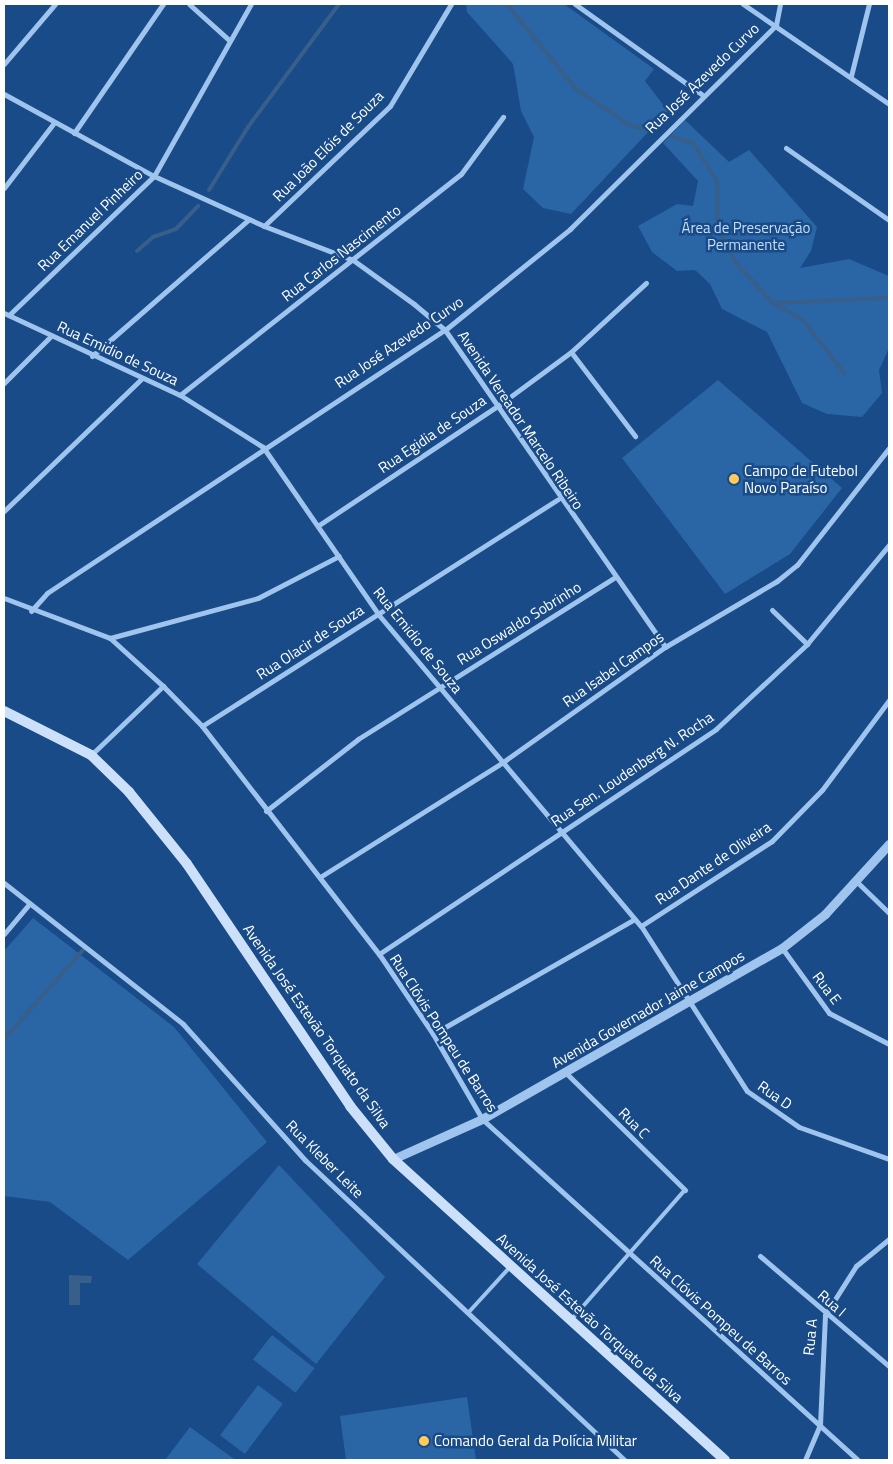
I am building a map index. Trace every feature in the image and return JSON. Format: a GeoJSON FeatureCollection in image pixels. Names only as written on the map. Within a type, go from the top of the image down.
{"type":"FeatureCollection","features":[{"type":"Feature","properties":{"kind":"main road","name":"Avenida José Estevão Torquato da Silva"},"geometry":{"type":"LineString","coordinates":[[4,711],[91,755],[129,792],[187,864],[350,1106],[393,1159],[510,1268],[725,1460]]}},
{"type":"Feature","properties":{"kind":"street"},"geometry":{"type":"LineString","coordinates":[[4,64],[55,4]]}},
{"type":"Feature","properties":{"kind":"street"},"geometry":{"type":"LineString","coordinates":[[74,133],[163,4]]}},
{"type":"Feature","properties":{"kind":"street"},"geometry":{"type":"LineString","coordinates":[[189,4],[229,40]]}},
{"type":"Feature","properties":{"kind":"street","name":"Rua Emanuel Pinheiro"},"geometry":{"type":"LineString","coordinates":[[7,314],[154,176],[251,4]]}},
{"type":"Feature","properties":{"kind":"street","name":"Rua João Elóis de Souza"},"geometry":{"type":"LineString","coordinates":[[264,226],[390,106],[451,4]]}},
{"type":"Feature","properties":{"kind":"street"},"geometry":{"type":"LineString","coordinates":[[575,4],[701,94]]}},
{"type":"Feature","properties":{"kind":"street"},"geometry":{"type":"LineString","coordinates":[[743,4],[851,76],[889,104]]}},
{"type":"Feature","properties":{"kind":"street","name":"Rua José Azevedo Curvo"},"geometry":{"type":"LineString","coordinates":[[31,611],[47,593],[264,447],[445,330],[570,229],[701,94],[776,25],[780,4]]}},
{"type":"Feature","properties":{"kind":"street"},"geometry":{"type":"LineString","coordinates":[[851,76],[869,4]]}},
{"type":"Feature","properties":{"kind":"street","name":"Avenida Vereador Marcelo Ribeiro"},"geometry":{"type":"LineString","coordinates":[[4,94],[53,124],[74,133],[154,176],[264,226],[353,260],[445,330],[499,405],[558,499],[665,647]]}},
{"type":"Feature","properties":{"kind":"street","name":"Rua Carlos Nascimento"},"geometry":{"type":"LineString","coordinates":[[180,395],[461,174],[504,117]]}},
{"type":"Feature","properties":{"kind":"street"},"geometry":{"type":"LineString","coordinates":[[4,188],[53,124]]}},
{"type":"Feature","properties":{"kind":"street"},"geometry":{"type":"LineString","coordinates":[[786,148],[889,220]]}},
{"type":"Feature","properties":{"kind":"street"},"geometry":{"type":"LineString","coordinates":[[92,356],[249,219]]}},
{"type":"Feature","properties":{"kind":"street","name":"Rua Egidia de Souza"},"geometry":{"type":"LineString","coordinates":[[319,525],[499,405],[571,352],[646,283]]}},
{"type":"Feature","properties":{"kind":"street","name":"Rua Emidio de Souza"},"geometry":{"type":"LineString","coordinates":[[7,314],[141,379],[180,395],[264,447],[378,614],[438,688],[641,926],[691,999]]}},
{"type":"Feature","properties":{"kind":"street"},"geometry":{"type":"LineString","coordinates":[[4,383],[51,336]]}},
{"type":"Feature","properties":{"kind":"street"},"geometry":{"type":"LineString","coordinates":[[571,352],[635,436]]}},
{"type":"Feature","properties":{"kind":"street"},"geometry":{"type":"LineString","coordinates":[[4,511],[141,379]]}},
{"type":"Feature","properties":{"kind":"street","name":"Rua Isabel Campos"},"geometry":{"type":"LineString","coordinates":[[320,877],[503,762],[665,647],[797,565],[889,448]]}},
{"type":"Feature","properties":{"kind":"street","name":"Rua Olacir de Souza"},"geometry":{"type":"LineString","coordinates":[[202,726],[558,499]]}},
{"type":"Feature","properties":{"kind":"street","name":"Rua Sen. Loudenberg N. Rocha"},"geometry":{"type":"LineString","coordinates":[[379,954],[716,729],[806,644],[889,546]]}},
{"type":"Feature","properties":{"kind":"street"},"geometry":{"type":"LineString","coordinates":[[110,638],[258,598],[339,556]]}},
{"type":"Feature","properties":{"kind":"street","name":"Rua Oswaldo Sobrinho"},"geometry":{"type":"LineString","coordinates":[[266,811],[358,738],[614,578]]}},
{"type":"Feature","properties":{"kind":"street","name":"Rua Clóvis Pompeu de Barros"},"geometry":{"type":"LineString","coordinates":[[4,598],[31,611],[110,638],[163,686],[202,726],[266,811],[379,954],[434,1034],[482,1119],[630,1256],[858,1460]]}},
{"type":"Feature","properties":{"kind":"street"},"geometry":{"type":"LineString","coordinates":[[772,610],[806,644]]}},
{"type":"Feature","properties":{"kind":"street"},"geometry":{"type":"LineString","coordinates":[[91,755],[163,686]]}},
{"type":"Feature","properties":{"kind":"street","name":"Rua Dante de Oliveira"},"geometry":{"type":"LineString","coordinates":[[641,926],[772,841],[822,790],[889,700]]}},
{"type":"Feature","properties":{"kind":"street","name":"Avenida Governador Jaime Campos"},"geometry":{"type":"LineString","coordinates":[[393,1159],[482,1119],[566,1073],[782,948],[825,914],[889,844]]}},
{"type":"Feature","properties":{"kind":"street"},"geometry":{"type":"LineString","coordinates":[[855,880],[889,913]]}},
{"type":"Feature","properties":{"kind":"street","name":"Rua Kleber Leite"},"geometry":{"type":"LineString","coordinates":[[4,882],[183,1024],[305,1160],[625,1460]]}},
{"type":"Feature","properties":{"kind":"street"},"geometry":{"type":"LineString","coordinates":[[4,934],[30,903]]}},
{"type":"Feature","properties":{"kind":"street"},"geometry":{"type":"LineString","coordinates":[[434,1034],[635,919]]}},
{"type":"Feature","properties":{"kind":"street","name":"Rua E"},"geometry":{"type":"LineString","coordinates":[[782,948],[829,1013],[889,1044]]}},
{"type":"Feature","properties":{"kind":"street","name":"Rua D"},"geometry":{"type":"LineString","coordinates":[[691,999],[747,1091],[800,1128],[889,1160]]}},
{"type":"Feature","properties":{"kind":"street","name":"Rua C"},"geometry":{"type":"LineString","coordinates":[[566,1073],[685,1190]]}},
{"type":"Feature","properties":{"kind":"street","name":"Rua A"},"geometry":{"type":"LineString","coordinates":[[805,1460],[820,1425],[825,1314],[856,1266],[888,1243]]}},
{"type":"Feature","properties":{"kind":"street","name":"Rua I"},"geometry":{"type":"LineString","coordinates":[[760,1256],[825,1314],[889,1366]]}},
{"type":"Feature","properties":{"kind":"lane"},"geometry":{"type":"LineString","coordinates":[[570,1321],[630,1256],[685,1190]]}},
{"type":"Feature","properties":{"kind":"lane"},"geometry":{"type":"LineString","coordinates":[[468,1313],[510,1268]]}},
{"type":"Feature","properties":{"kind":"green space"},"geometry":{"type":"Polygon","coordinates":[[[466,4],[564,4],[654,69],[645,81],[668,111],[571,214],[543,208],[523,189],[534,137],[521,111],[513,64],[467,12],[466,4]]]}},
{"type":"Feature","properties":{"kind":"green space","name":"Área de Preservação Permanente"},"geometry":{"type":"Polygon","coordinates":[[[685,120],[729,162],[749,150],[817,227],[811,251],[800,268],[849,259],[889,276],[889,348],[879,370],[882,393],[862,417],[827,414],[802,403],[767,332],[722,309],[710,284],[695,270],[677,271],[652,252],[638,226],[677,204],[693,206],[698,181],[663,143],[685,120]]]}},
{"type":"Feature","properties":{"kind":"green space","name":"Campo de Futebol Novo Paraíso"},"geometry":{"type":"Polygon","coordinates":[[[718,380],[842,488],[790,554],[725,594],[622,458],[718,380]]]}},
{"type":"Feature","properties":{"kind":"green space"},"geometry":{"type":"Polygon","coordinates":[[[33,918],[174,1027],[267,1142],[128,1260],[50,1202],[4,1196],[4,951],[33,918]]]}},
{"type":"Feature","properties":{"kind":"green space"},"geometry":{"type":"Polygon","coordinates":[[[279,1165],[385,1277],[316,1364],[197,1264],[279,1165]]]}},
{"type":"Feature","properties":{"kind":"green space"},"geometry":{"type":"Polygon","coordinates":[[[272,1335],[315,1368],[295,1393],[253,1359],[272,1335]]]}},
{"type":"Feature","properties":{"kind":"green space"},"geometry":{"type":"Polygon","coordinates":[[[258,1385],[283,1404],[245,1454],[220,1435],[258,1385]]]}},
{"type":"Feature","properties":{"kind":"green space"},"geometry":{"type":"Polygon","coordinates":[[[467,1397],[476,1460],[346,1460],[340,1416],[467,1397]]]}},
{"type":"Feature","properties":{"kind":"green space"},"geometry":{"type":"Polygon","coordinates":[[[190,1427],[234,1459],[165,1460],[190,1427]]]}},
{"type":"Feature","properties":{"kind":"shaded area"},"geometry":{"type":"Polygon","coordinates":[[[69,1275],[92,1276],[91,1283],[80,1283],[80,1305],[69,1305],[69,1275]]]}},
{"type":"Feature","properties":{"kind":"waterway"},"geometry":{"type":"LineString","coordinates":[[209,190],[248,127],[339,4]]}},
{"type":"Feature","properties":{"kind":"waterway"},"geometry":{"type":"LineString","coordinates":[[507,4],[575,88],[630,125],[652,131]]}},
{"type":"Feature","properties":{"kind":"waterway"},"geometry":{"type":"LineString","coordinates":[[672,137],[693,143],[717,181],[718,229],[735,262],[773,303],[803,320],[844,373]]}},
{"type":"Feature","properties":{"kind":"waterway"},"geometry":{"type":"LineString","coordinates":[[137,251],[153,237],[176,229],[198,206]]}},
{"type":"Feature","properties":{"kind":"waterway"},"geometry":{"type":"LineString","coordinates":[[774,303],[889,298]]}},
{"type":"Feature","properties":{"kind":"waterway"},"geometry":{"type":"LineString","coordinates":[[4,1039],[83,950]]}},
{"type":"Feature","properties":{"kind":"place","name":"Campo de Futebol Novo Paraíso"},"geometry":{"type":"Point","coordinates":[734,479]}},
{"type":"Feature","properties":{"kind":"place","name":"Comando Geral da Polícia Militar"},"geometry":{"type":"Point","coordinates":[424,1441]}}]}
